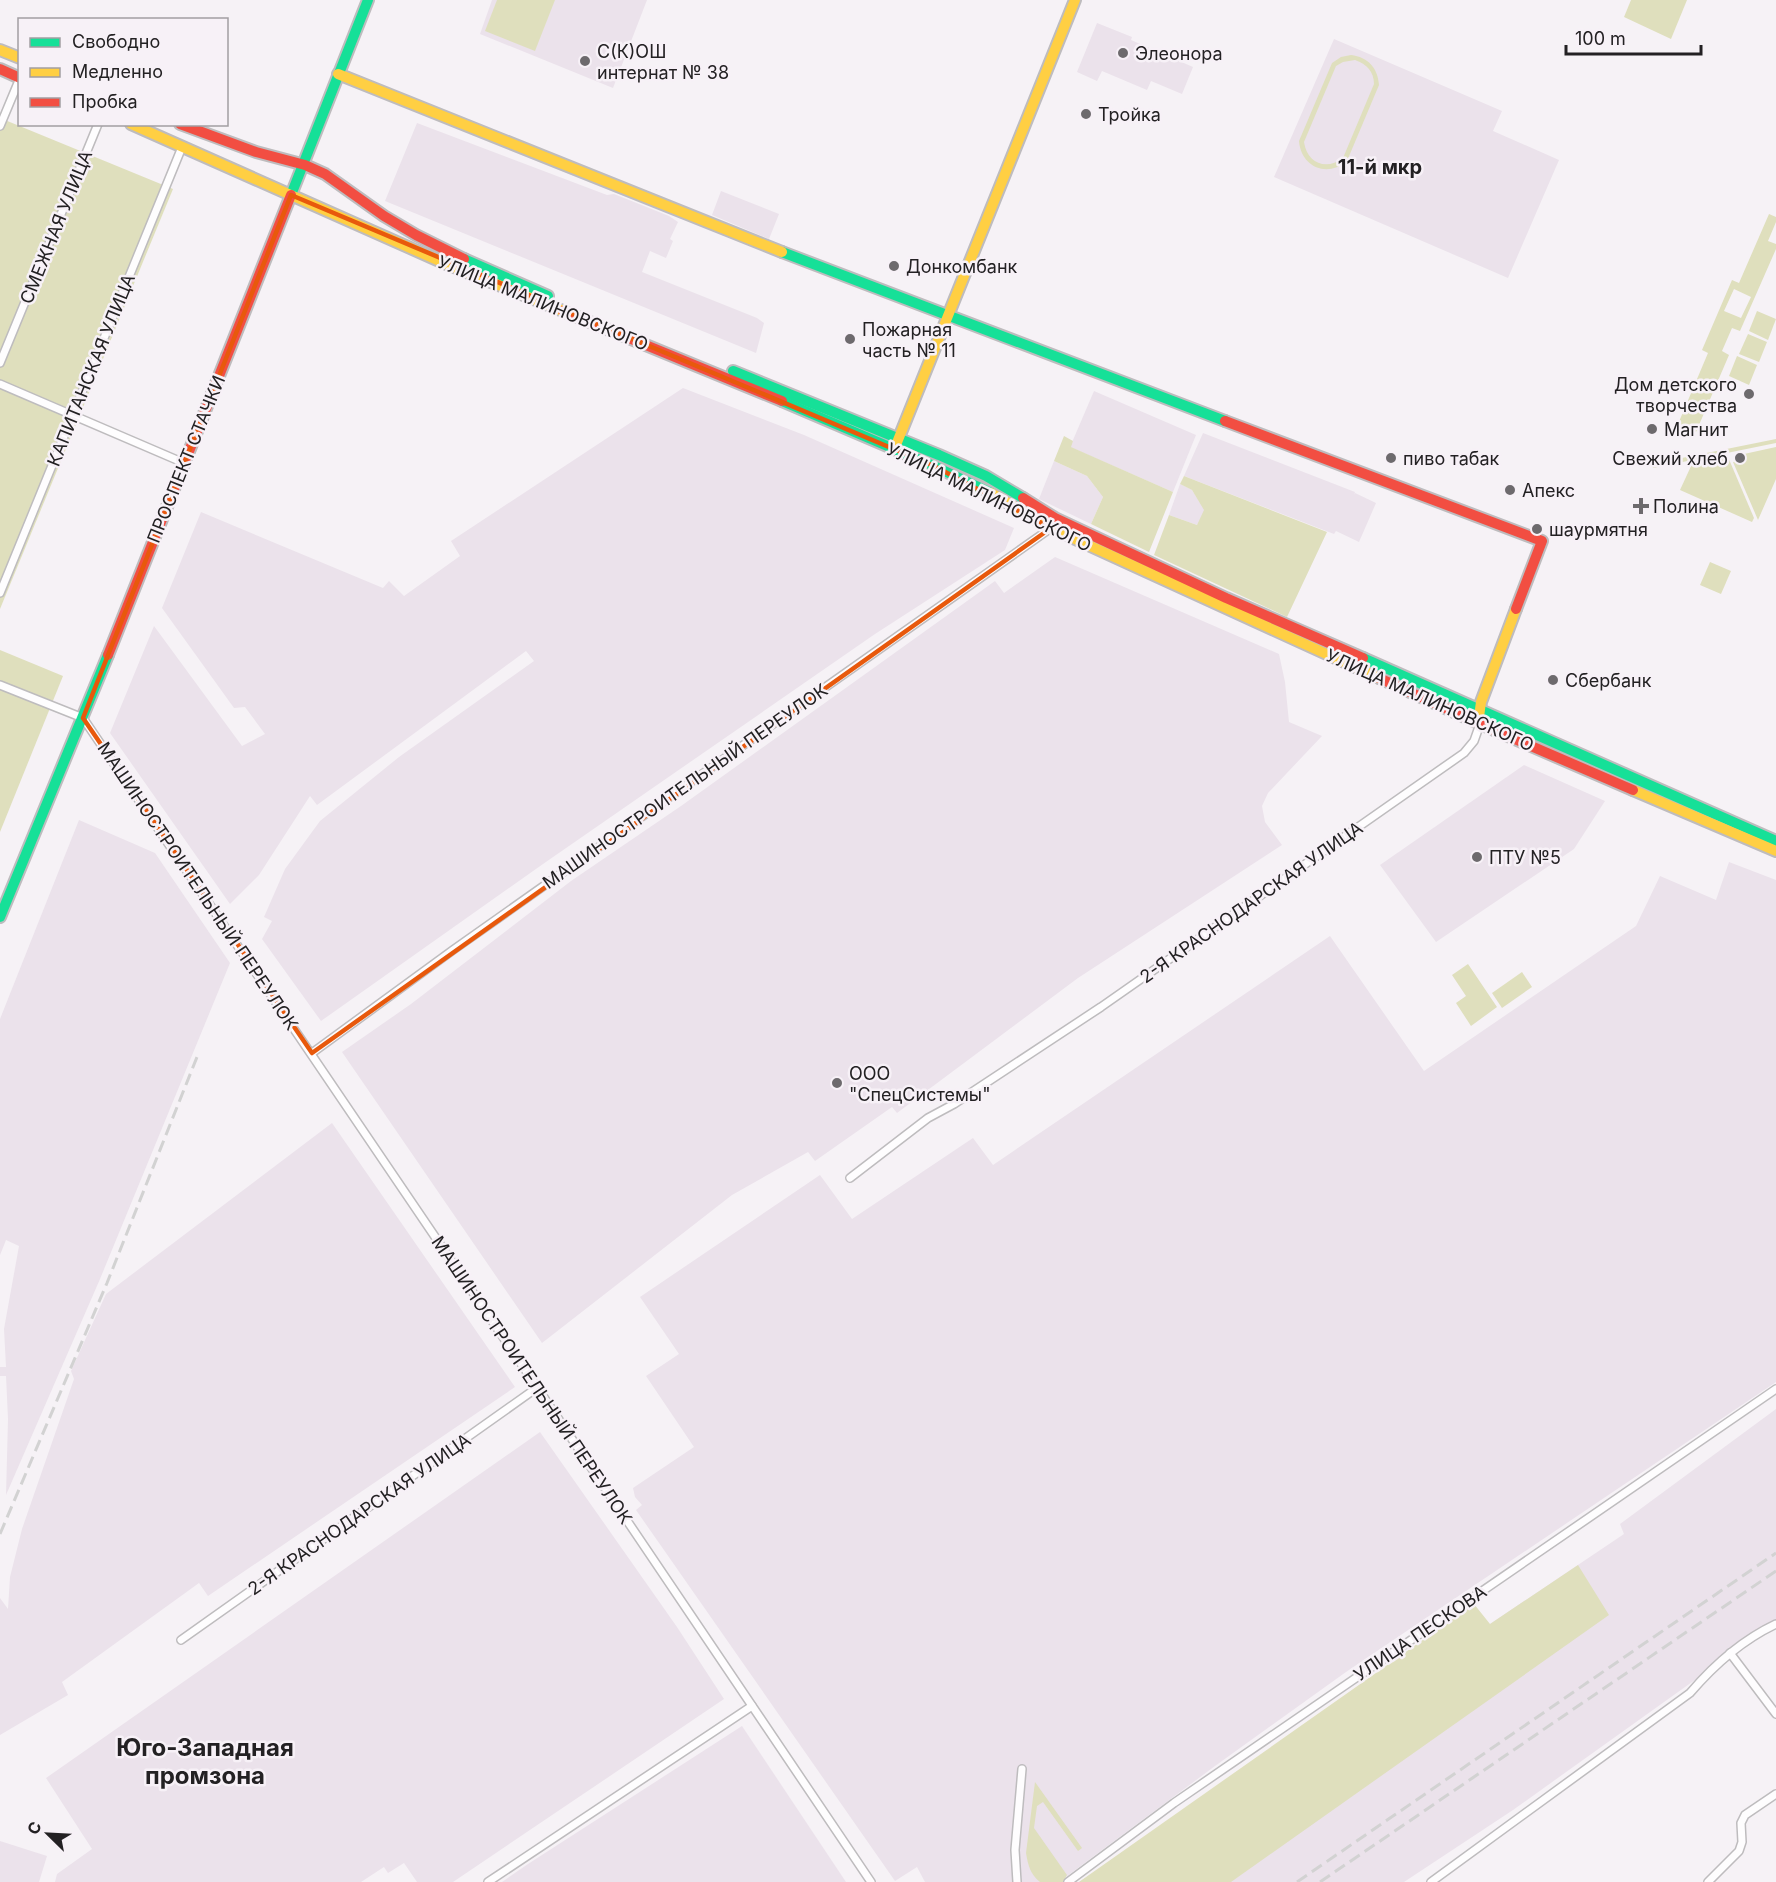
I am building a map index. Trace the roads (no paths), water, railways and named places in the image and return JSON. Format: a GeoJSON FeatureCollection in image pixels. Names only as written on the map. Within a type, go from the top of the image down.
{"type":"FeatureCollection","features":[{"type":"Feature","properties":{"kind":"main road","name":"ПРОСПЕКТ СТАЧКИ"},"geometry":{"type":"LineString","coordinates":[[0,917],[83,718],[291,195],[305,165],[368,0]]}},
{"type":"Feature","properties":{"kind":"main road"},"geometry":{"type":"LineString","coordinates":[[897,444],[1075,0]]}},
{"type":"Feature","properties":{"kind":"main road"},"geometry":{"type":"LineString","coordinates":[[0,50],[18,57]]}},
{"type":"Feature","properties":{"kind":"main road"},"geometry":{"type":"LineString","coordinates":[[0,69],[18,77]]}},
{"type":"Feature","properties":{"kind":"main road"},"geometry":{"type":"LineString","coordinates":[[338,74],[851,279],[1542,541],[1481,702],[1480,724]]}},
{"type":"Feature","properties":{"kind":"main road","name":"УЛИЦА МАЛИНОВСКОГО"},"geometry":{"type":"LineString","coordinates":[[135,126],[444,263],[897,444],[939,455],[986,476],[1055,518],[1226,598],[1776,841]]}},
{"type":"Feature","properties":{"kind":"main road","name":"УЛИЦА МАЛИНОВСКОГО"},"geometry":{"type":"LineString","coordinates":[[185,126],[256,152],[305,165],[325,174],[384,216],[449,252],[897,444],[1051,528],[1480,724],[1776,851]]}},
{"type":"Feature","properties":{"kind":"street"},"geometry":{"type":"LineString","coordinates":[[0,126],[18,83]]}},
{"type":"Feature","properties":{"kind":"street","name":"СМЕЖНАЯ УЛИЦА"},"geometry":{"type":"LineString","coordinates":[[0,363],[97,126]]}},
{"type":"Feature","properties":{"kind":"street","name":"КАПИТАНСКАЯ УЛИЦА"},"geometry":{"type":"LineString","coordinates":[[0,593],[182,147]]}},
{"type":"Feature","properties":{"kind":"street"},"geometry":{"type":"LineString","coordinates":[[0,384],[184,463]]}},
{"type":"Feature","properties":{"kind":"street"},"geometry":{"type":"LineString","coordinates":[[1051,528],[1055,518]]}},
{"type":"Feature","properties":{"kind":"street","name":"МАШИНОСТРОИТЕЛЬНЫЙ ПЕРЕУЛОК"},"geometry":{"type":"LineString","coordinates":[[312,1053],[453,950],[1051,528]]}},
{"type":"Feature","properties":{"kind":"street"},"geometry":{"type":"LineString","coordinates":[[0,685],[83,718]]}},
{"type":"Feature","properties":{"kind":"street","name":"МАШИНОСТРОИТЕЛЬНЫЙ ПЕРЕУЛОК"},"geometry":{"type":"LineString","coordinates":[[83,718],[538,1387],[658,1569],[694,1617],[871,1882]]}},
{"type":"Feature","properties":{"kind":"street","name":"2-Я КРАСНОДАРСКАЯ УЛИЦА"},"geometry":{"type":"LineString","coordinates":[[850,1178],[928,1118],[954,1104],[1101,1007],[1464,753],[1474,741],[1480,724]]}},
{"type":"Feature","properties":{"kind":"street","name":"2-Я КРАСНОДАРСКАЯ УЛИЦА"},"geometry":{"type":"LineString","coordinates":[[181,1640],[538,1387]]}},
{"type":"Feature","properties":{"kind":"street","name":"УЛИЦА ПЕСКОВА"},"geometry":{"type":"LineString","coordinates":[[1068,1882],[1174,1803],[1776,1389]]}},
{"type":"Feature","properties":{"kind":"street"},"geometry":{"type":"LineString","coordinates":[[1431,1882],[1690,1693],[1711,1669],[1730,1653],[1760,1631],[1776,1624]]}},
{"type":"Feature","properties":{"kind":"street"},"geometry":{"type":"LineString","coordinates":[[1730,1653],[1776,1714]]}},
{"type":"Feature","properties":{"kind":"street"},"geometry":{"type":"LineString","coordinates":[[488,1882],[752,1706]]}},
{"type":"Feature","properties":{"kind":"street"},"geometry":{"type":"LineString","coordinates":[[1017,1882],[1015,1850],[1022,1769]]}},
{"type":"Feature","properties":{"kind":"street"},"geometry":{"type":"LineString","coordinates":[[1708,1882],[1739,1851],[1742,1842],[1741,1823],[1745,1815],[1776,1794]]}},
{"type":"Feature","properties":{"kind":"railway"},"geometry":{"type":"LineString","coordinates":[[0,1534],[107,1283],[197,1057]]}},
{"type":"Feature","properties":{"kind":"railway"},"geometry":{"type":"LineString","coordinates":[[1297,1882],[1776,1553]]}},
{"type":"Feature","properties":{"kind":"railway"},"geometry":{"type":"LineString","coordinates":[[1320,1882],[1776,1571]]}},
{"type":"Feature","properties":{"kind":"place","name":"Элеонора"},"geometry":{"type":"Point","coordinates":[1123,53]}},
{"type":"Feature","properties":{"kind":"place","name":"С(К)ОШ интернат № 38"},"geometry":{"type":"Point","coordinates":[585,61]}},
{"type":"Feature","properties":{"kind":"place","name":"Тройка"},"geometry":{"type":"Point","coordinates":[1086,114]}},
{"type":"Feature","properties":{"kind":"place","name":"Донкомбанк"},"geometry":{"type":"Point","coordinates":[894,266]}},
{"type":"Feature","properties":{"kind":"place","name":"Пожарная часть № 11"},"geometry":{"type":"Point","coordinates":[850,339]}},
{"type":"Feature","properties":{"kind":"place","name":"Дом детского творчества"},"geometry":{"type":"Point","coordinates":[1749,394]}},
{"type":"Feature","properties":{"kind":"place","name":"Магнит"},"geometry":{"type":"Point","coordinates":[1652,429]}},
{"type":"Feature","properties":{"kind":"place","name":"пиво табак"},"geometry":{"type":"Point","coordinates":[1391,458]}},
{"type":"Feature","properties":{"kind":"place","name":"Свежий хлеб"},"geometry":{"type":"Point","coordinates":[1740,458]}},
{"type":"Feature","properties":{"kind":"place","name":"Апекс"},"geometry":{"type":"Point","coordinates":[1510,490]}},
{"type":"Feature","properties":{"kind":"place","name":"Полина"},"geometry":{"type":"Point","coordinates":[1641,506]}},
{"type":"Feature","properties":{"kind":"place","name":"шаурмятня"},"geometry":{"type":"Point","coordinates":[1537,529]}},
{"type":"Feature","properties":{"kind":"place","name":"Сбербанк"},"geometry":{"type":"Point","coordinates":[1553,680]}},
{"type":"Feature","properties":{"kind":"place","name":"ПТУ №5"},"geometry":{"type":"Point","coordinates":[1477,857]}},
{"type":"Feature","properties":{"kind":"place","name":"ООО \"СпецСистемы\""},"geometry":{"type":"Point","coordinates":[837,1083]}},
{"type":"Feature","properties":{"kind":"district","name":"11-й мкр"},"geometry":{"type":"Point","coordinates":[1380,167]}},
{"type":"Feature","properties":{"kind":"district","name":"Юго-Западная промзона"},"geometry":{"type":"Point","coordinates":[205,1761]}}]}
